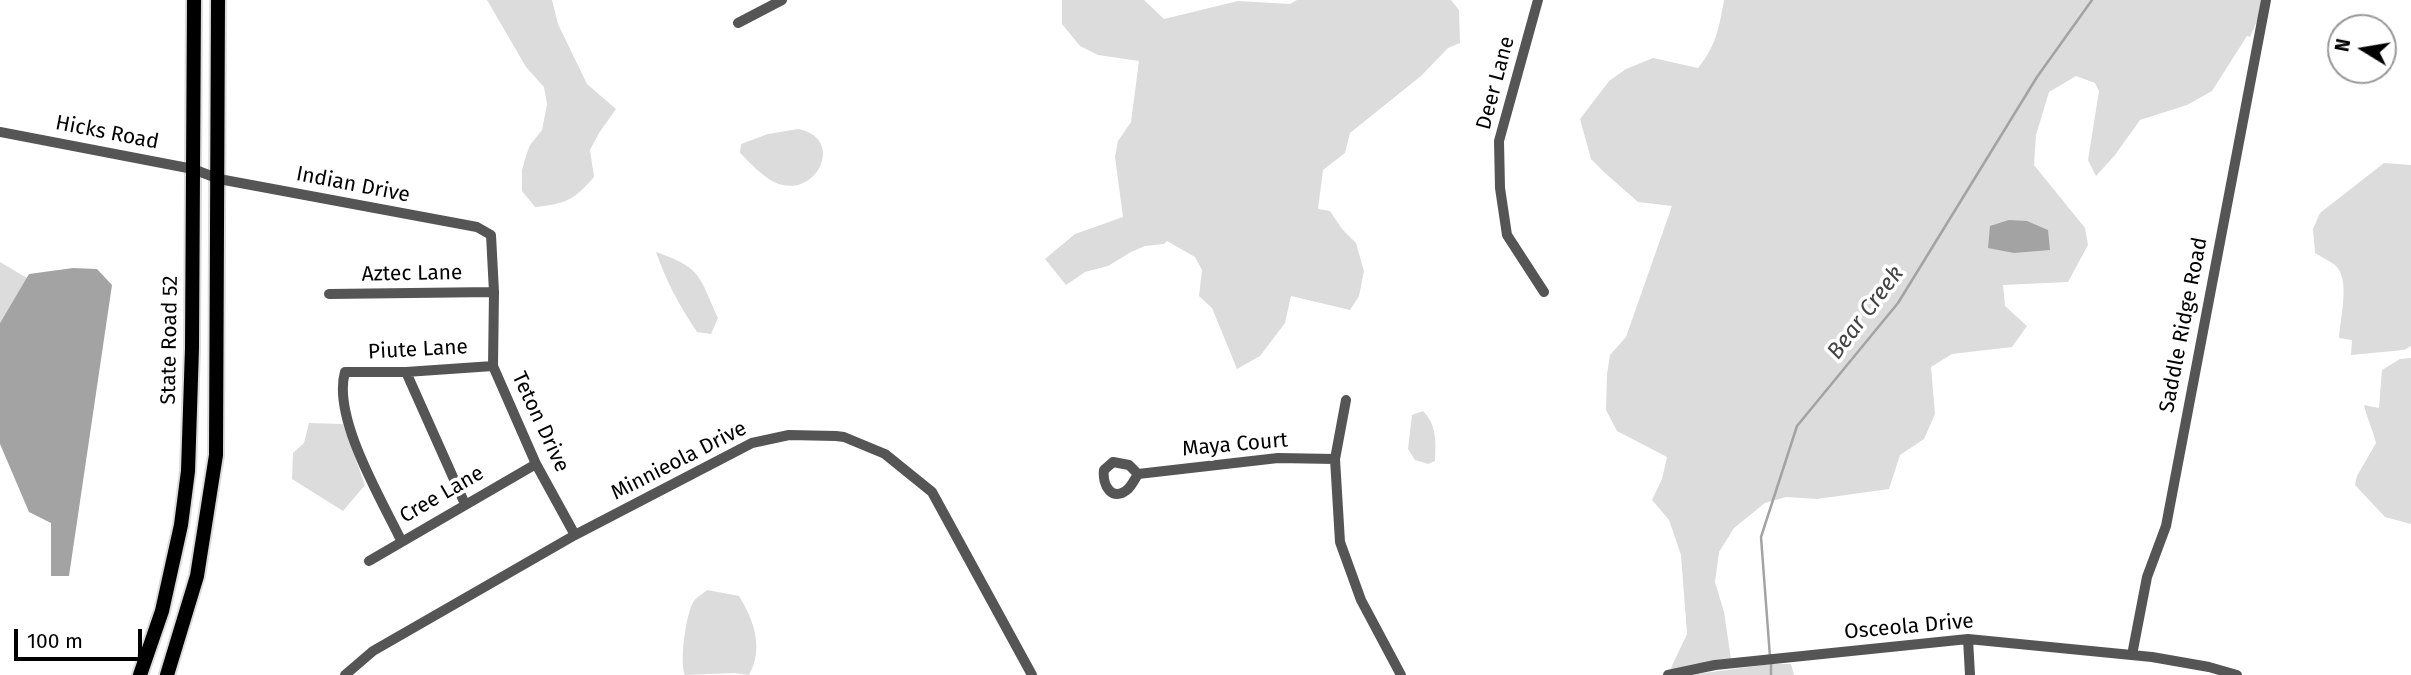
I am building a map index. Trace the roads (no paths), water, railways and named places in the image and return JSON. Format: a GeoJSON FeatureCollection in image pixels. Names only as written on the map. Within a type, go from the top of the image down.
{"type":"FeatureCollection","features":[{"type":"Feature","properties":{"kind":"main road","name":"State Road 52"},"geometry":{"type":"LineString","coordinates":[[167,675],[197,576],[215,468],[206,174],[194,0]]}},
{"type":"Feature","properties":{"kind":"main road","name":"State Road 52"},"geometry":{"type":"LineString","coordinates":[[140,675],[162,611],[181,525],[188,461],[218,0]]}},
{"type":"Feature","properties":{"kind":"main road"},"geometry":{"type":"LineString","coordinates":[[188,461],[215,468]]}},
{"type":"Feature","properties":{"kind":"street"},"geometry":{"type":"LineString","coordinates":[[738,23],[782,0]]}},
{"type":"Feature","properties":{"kind":"street","name":"Deer Lane"},"geometry":{"type":"LineString","coordinates":[[1538,0],[1499,141],[1500,188],[1507,234],[1544,292]]}},
{"type":"Feature","properties":{"kind":"street","name":"Saddle Ridge Road"},"geometry":{"type":"LineString","coordinates":[[2132,655],[2147,577],[2166,526],[2266,0]]}},
{"type":"Feature","properties":{"kind":"street","name":"Hicks Road"},"geometry":{"type":"LineString","coordinates":[[0,132],[206,174]]}},
{"type":"Feature","properties":{"kind":"street","name":"Indian Drive"},"geometry":{"type":"LineString","coordinates":[[206,174],[478,228],[491,235]]}},
{"type":"Feature","properties":{"kind":"street","name":"Teton Drive"},"geometry":{"type":"LineString","coordinates":[[491,235],[494,292],[493,366],[536,464],[575,535]]}},
{"type":"Feature","properties":{"kind":"street","name":"Aztec Lane"},"geometry":{"type":"LineString","coordinates":[[329,294],[494,292]]}},
{"type":"Feature","properties":{"kind":"street","name":"Piute Lane"},"geometry":{"type":"LineString","coordinates":[[401,540],[348,428],[342,384],[345,372],[406,372],[493,366]]}},
{"type":"Feature","properties":{"kind":"street"},"geometry":{"type":"LineString","coordinates":[[406,372],[465,504]]}},
{"type":"Feature","properties":{"kind":"street"},"geometry":{"type":"LineString","coordinates":[[1346,400],[1335,459],[1340,542],[1361,600],[1401,675]]}},
{"type":"Feature","properties":{"kind":"street","name":"Minnieola Drive"},"geometry":{"type":"LineString","coordinates":[[345,675],[373,652],[575,535],[752,443],[789,435],[844,437],[885,454],[932,492],[1032,675]]}},
{"type":"Feature","properties":{"kind":"street","name":"Maya Court"},"geometry":{"type":"LineString","coordinates":[[1138,474],[1278,458],[1335,459]]}},
{"type":"Feature","properties":{"kind":"street","name":"Cree Lane"},"geometry":{"type":"LineString","coordinates":[[369,561],[536,464]]}},
{"type":"Feature","properties":{"kind":"street"},"geometry":{"type":"LineString","coordinates":[[1968,639],[1970,675]]}},
{"type":"Feature","properties":{"kind":"street","name":"Osceola Drive"},"geometry":{"type":"LineString","coordinates":[[1668,675],[1714,665],[1968,639],[2132,655],[2209,667],[2237,675]]}},
{"type":"Feature","properties":{"kind":"waterway","name":"Bear Creek"},"geometry":{"type":"LineString","coordinates":[[1770,657],[1761,537],[1797,426],[1898,303],[2037,77],[2092,0]]}},
{"type":"Feature","properties":{"kind":"waterway","name":"Bear Creek"},"geometry":{"type":"LineString","coordinates":[[1771,663],[1771,675]]}}]}
